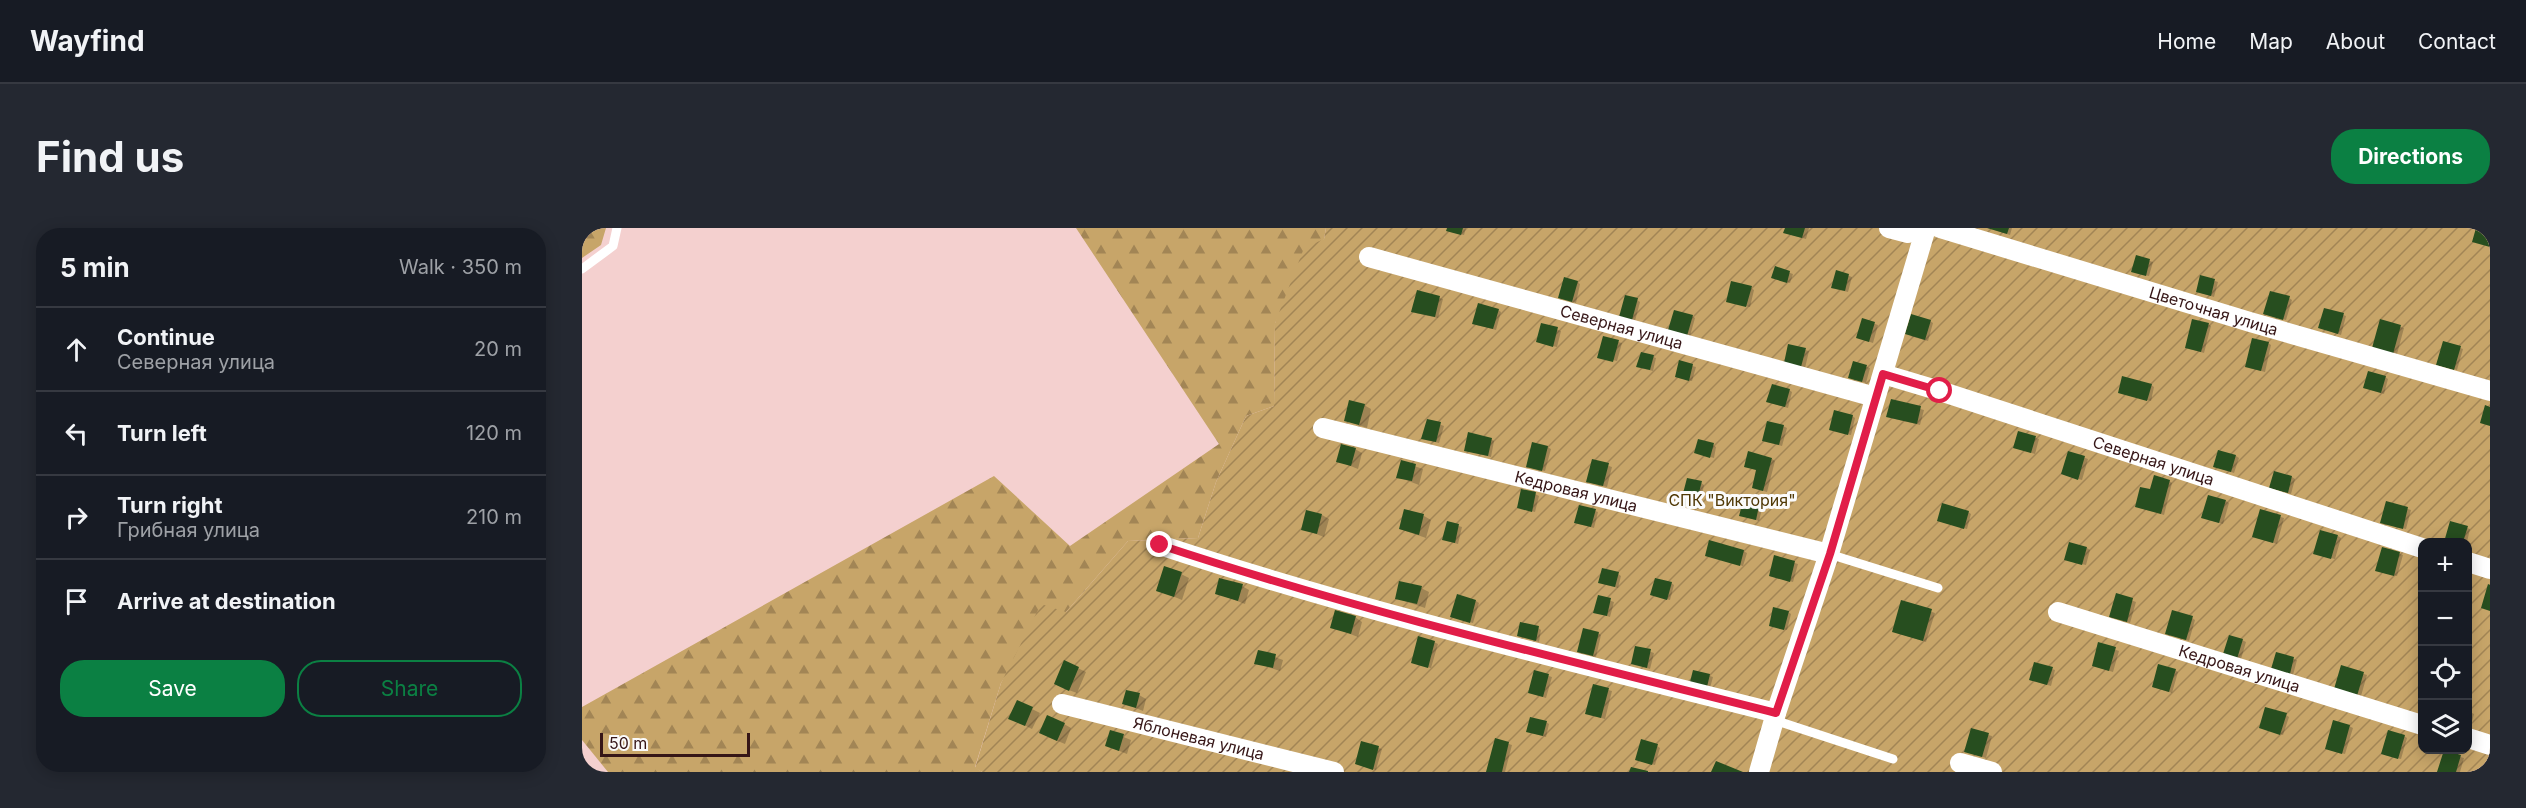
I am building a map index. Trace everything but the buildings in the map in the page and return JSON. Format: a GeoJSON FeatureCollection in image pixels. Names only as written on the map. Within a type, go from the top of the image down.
{"type":"FeatureCollection","features":[{"type":"Feature","properties":{"kind":"street"},"geometry":{"type":"LineString","coordinates":[[1889,228],[1908,233],[1919,228]]}},
{"type":"Feature","properties":{"kind":"street"},"geometry":{"type":"LineString","coordinates":[[1759,772],[1775,717],[1830,554],[1926,228]]}},
{"type":"Feature","properties":{"kind":"street","name":"Цветочная улица"},"geometry":{"type":"LineString","coordinates":[[1940,228],[2250,322],[2490,391]]}},
{"type":"Feature","properties":{"kind":"street","name":"Северная улица"},"geometry":{"type":"LineString","coordinates":[[1369,257],[1875,397]]}},
{"type":"Feature","properties":{"kind":"street","name":"Северная улица"},"geometry":{"type":"LineString","coordinates":[[1883,374],[2418,547]]}},
{"type":"Feature","properties":{"kind":"street","name":"Кедровая улица"},"geometry":{"type":"LineString","coordinates":[[1323,428],[1830,554]]}},
{"type":"Feature","properties":{"kind":"street"},"geometry":{"type":"LineString","coordinates":[[1160,545],[1248,574],[1437,627],[1775,717]]}},
{"type":"Feature","properties":{"kind":"street"},"geometry":{"type":"LineString","coordinates":[[2472,563],[2490,569]]}},
{"type":"Feature","properties":{"kind":"street","name":"Кедровая улица"},"geometry":{"type":"LineString","coordinates":[[2058,612],[2418,724]]}},
{"type":"Feature","properties":{"kind":"street","name":"Яблоневая улица"},"geometry":{"type":"LineString","coordinates":[[1062,704],[1267,763],[1334,772]]}},
{"type":"Feature","properties":{"kind":"street"},"geometry":{"type":"LineString","coordinates":[[2472,739],[2490,745]]}},
{"type":"Feature","properties":{"kind":"street"},"geometry":{"type":"LineString","coordinates":[[1960,763],[1992,772]]}},
{"type":"Feature","properties":{"kind":"lane"},"geometry":{"type":"LineString","coordinates":[[582,269],[613,246],[617,228]]}},
{"type":"Feature","properties":{"kind":"lane"},"geometry":{"type":"LineString","coordinates":[[1830,554],[1938,588]]}},
{"type":"Feature","properties":{"kind":"lane"},"geometry":{"type":"LineString","coordinates":[[1775,717],[1893,759]]}},
{"type":"Feature","properties":{"kind":"green space"},"geometry":{"type":"Polygon","coordinates":[[[582,228],[606,228],[601,245],[582,258],[582,228]]]}},
{"type":"Feature","properties":{"kind":"green space"},"geometry":{"type":"Polygon","coordinates":[[[1076,228],[1326,228],[1324,239],[1275,323],[1274,406],[1246,416],[1216,482],[1198,538],[1128,541],[1066,612],[1010,669],[1001,683],[975,767],[982,772],[608,772],[582,740],[582,707],[994,476],[1070,546],[1219,444],[1076,228]]]}},
{"type":"Feature","properties":{"kind":"green space","name":"СПК \"Виктория\""},"geometry":{"type":"Polygon","coordinates":[[[1326,228],[2490,228],[2490,772],[982,772],[975,768],[1001,683],[1041,604],[1066,612],[1128,541],[1198,538],[1216,482],[1246,416],[1274,406],[1275,323],[1304,248],[1324,239],[1326,228]]]}},
{"type":"Feature","properties":{"kind":"route"},"geometry":{"type":"LineString","coordinates":[[1160,545],[1248,574],[1448,630],[1776,713],[1830,554],[1883,374],[1940,391]]}}]}
